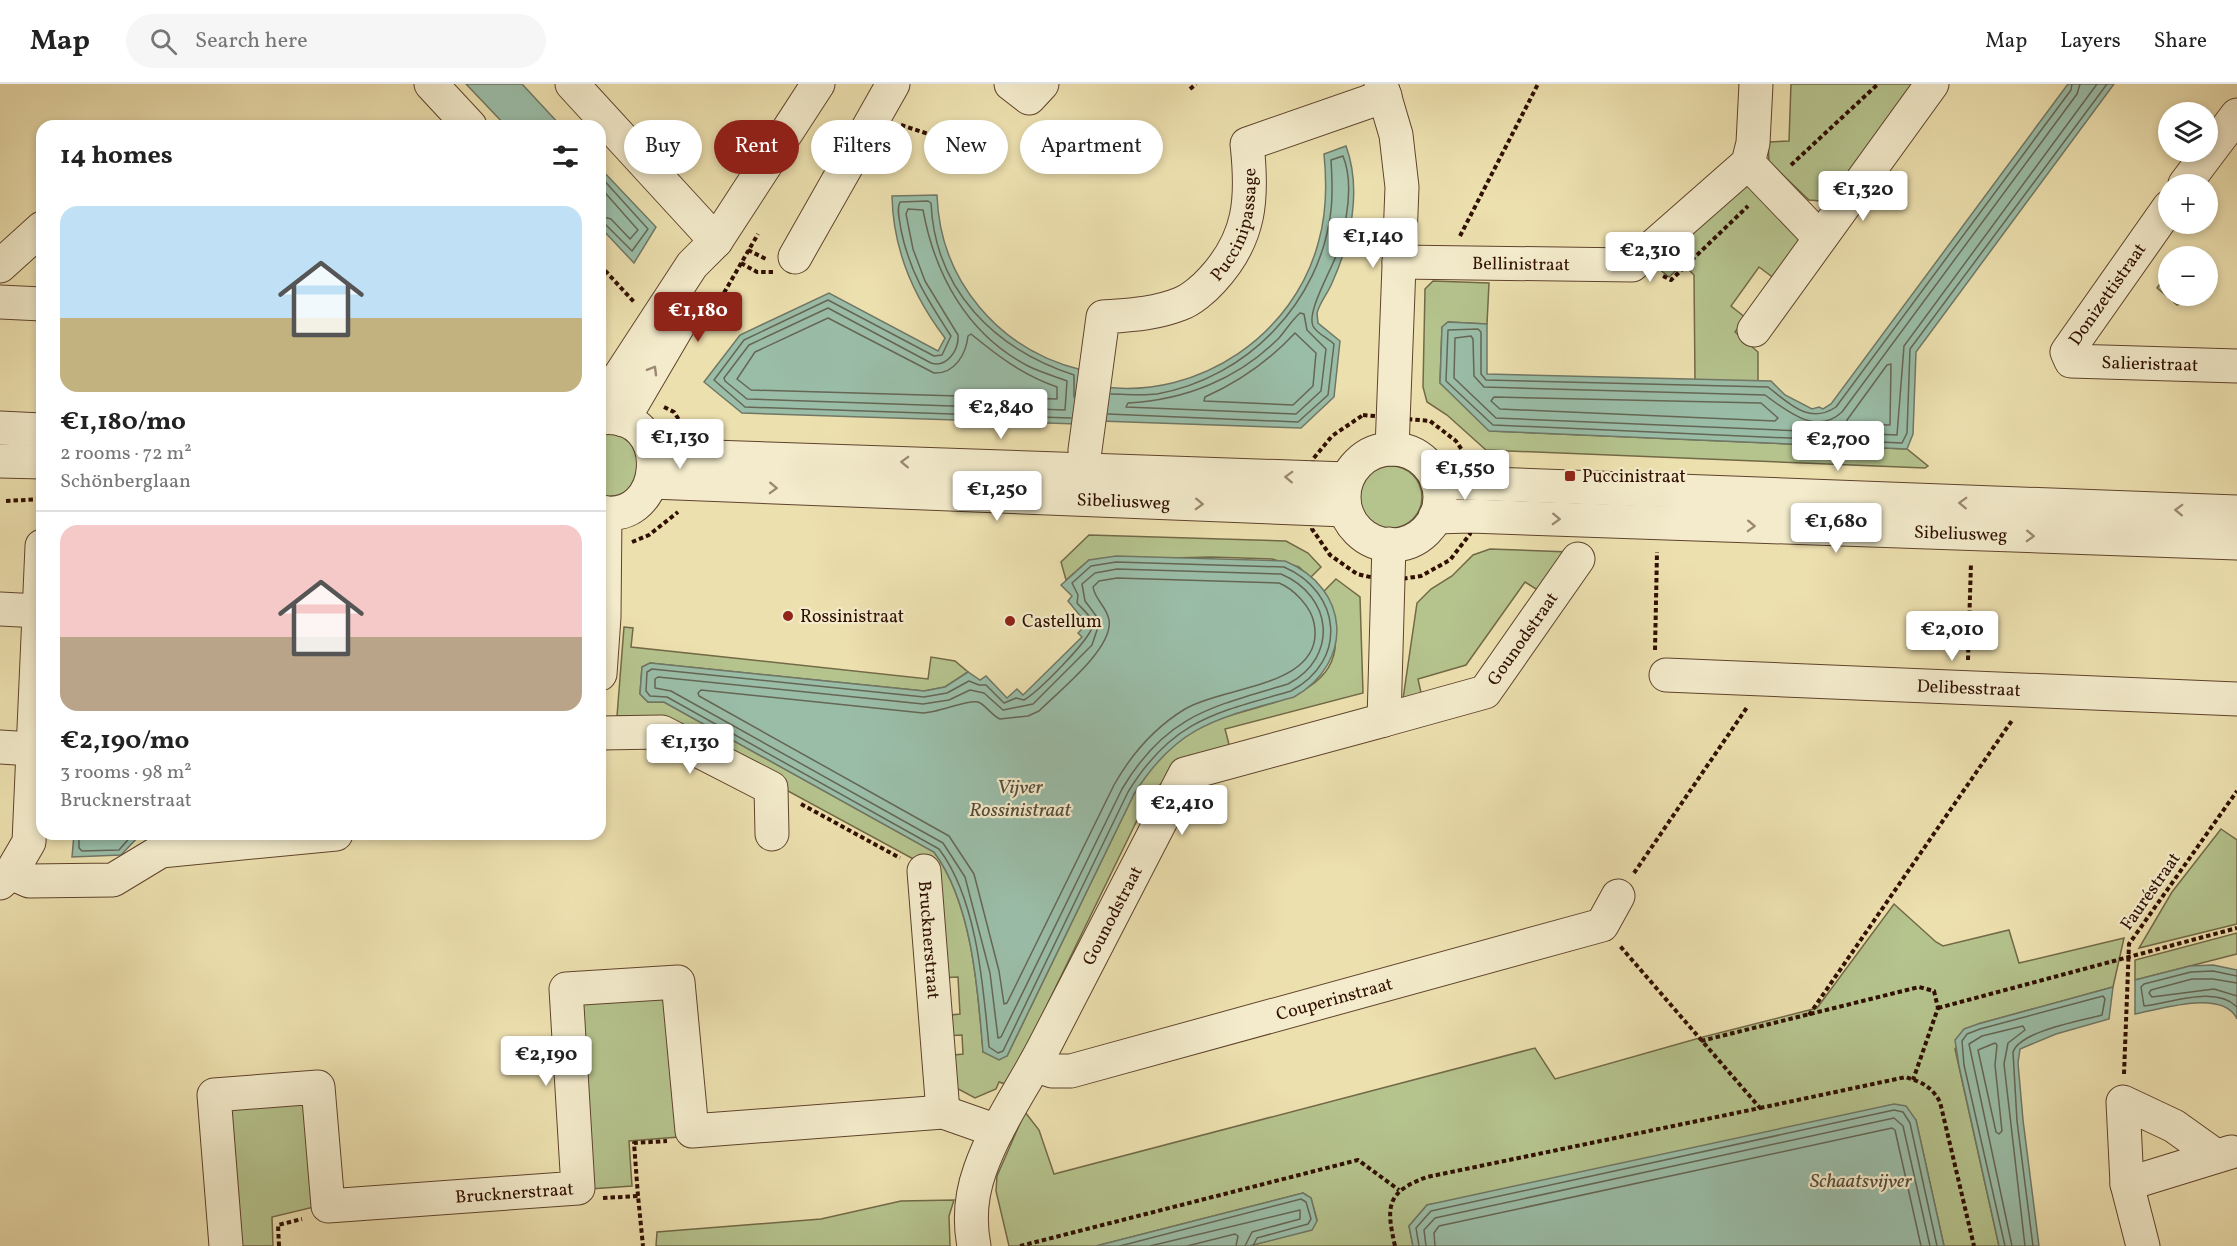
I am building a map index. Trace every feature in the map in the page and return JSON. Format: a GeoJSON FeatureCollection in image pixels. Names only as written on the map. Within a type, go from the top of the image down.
{"type":"FeatureCollection","features":[{"type":"Feature","properties":{"kind":"street"},"geometry":{"type":"LineString","coordinates":[[431,84],[464,120]]}},
{"type":"Feature","properties":{"kind":"street"},"geometry":{"type":"LineString","coordinates":[[572,84],[605,120]]}},
{"type":"Feature","properties":{"kind":"street"},"geometry":{"type":"LineString","coordinates":[[606,512],[628,508],[641,499],[653,469],[641,431],[608,415],[692,265],[716,241],[818,84]]}},
{"type":"Feature","properties":{"kind":"street"},"geometry":{"type":"LineString","coordinates":[[1011,84],[1029,98],[1042,84]]}},
{"type":"Feature","properties":{"kind":"street"},"geometry":{"type":"LineString","coordinates":[[1756,84],[1753,144],[1748,163],[1820,238]]}},
{"type":"Feature","properties":{"kind":"street"},"geometry":{"type":"LineString","coordinates":[[1754,330],[1932,84]]}},
{"type":"Feature","properties":{"kind":"street"},"geometry":{"type":"LineString","coordinates":[[1383,90],[1396,135],[1402,187],[1392,449]]}},
{"type":"Feature","properties":{"kind":"street","name":"Puccinipassage"},"geometry":{"type":"LineString","coordinates":[[1085,450],[1103,317],[1144,314],[1181,304],[1205,287],[1225,266],[1243,237],[1251,179],[1247,144],[1383,90]]}},
{"type":"Feature","properties":{"kind":"street"},"geometry":{"type":"LineString","coordinates":[[792,260],[887,96]]}},
{"type":"Feature","properties":{"kind":"street"},"geometry":{"type":"LineString","coordinates":[[2193,174],[2237,115]]}},
{"type":"Feature","properties":{"kind":"street"},"geometry":{"type":"LineString","coordinates":[[606,121],[716,241]]}},
{"type":"Feature","properties":{"kind":"street","name":"Bellinistraat"},"geometry":{"type":"LineString","coordinates":[[1399,262],[1632,265],[1748,163]]}},
{"type":"Feature","properties":{"kind":"street","name":"Donizettistraat"},"geometry":{"type":"LineString","coordinates":[[2067,352],[2158,223]]}},
{"type":"Feature","properties":{"kind":"street"},"geometry":{"type":"LineString","coordinates":[[0,266],[36,233]]}},
{"type":"Feature","properties":{"kind":"street"},"geometry":{"type":"LineString","coordinates":[[0,302],[36,304]]}},
{"type":"Feature","properties":{"kind":"street","name":"Salieristraat"},"geometry":{"type":"LineString","coordinates":[[2067,352],[2071,361],[2237,366]]}},
{"type":"Feature","properties":{"kind":"street"},"geometry":{"type":"LineString","coordinates":[[0,428],[36,430]]}},
{"type":"Feature","properties":{"kind":"street"},"geometry":{"type":"LineString","coordinates":[[1392,449],[1407,451],[1420,458],[1430,468],[1437,482],[1439,500],[1435,517],[1424,532],[1414,539],[1389,544],[1376,542],[1362,535],[1352,524],[1346,494],[1365,457],[1392,449]]}},
{"type":"Feature","properties":{"kind":"street"},"geometry":{"type":"LineString","coordinates":[[0,461],[36,462]]}},
{"type":"Feature","properties":{"kind":"street","name":"Sibeliusweg"},"geometry":{"type":"LineString","coordinates":[[653,469],[1346,494]]}},
{"type":"Feature","properties":{"kind":"street","name":"Sibeliusweg"},"geometry":{"type":"LineString","coordinates":[[1437,482],[2237,513]]}},
{"type":"Feature","properties":{"kind":"street","name":"Sibeliusweg"},"geometry":{"type":"LineString","coordinates":[[1435,517],[1477,516],[2237,543]]}},
{"type":"Feature","properties":{"kind":"street"},"geometry":{"type":"LineString","coordinates":[[1384,720],[1389,544]]}},
{"type":"Feature","properties":{"kind":"street","name":"Gounodstraat"},"geometry":{"type":"LineString","coordinates":[[974,1246],[971,1227],[972,1200],[980,1171],[997,1131],[1035,1065],[1185,774],[1485,692],[1578,559]]}},
{"type":"Feature","properties":{"kind":"street"},"geometry":{"type":"LineString","coordinates":[[0,609],[36,615]]}},
{"type":"Feature","properties":{"kind":"street","name":"Delibesstraat"},"geometry":{"type":"LineString","coordinates":[[1666,675],[2237,699]]}},
{"type":"Feature","properties":{"kind":"street"},"geometry":{"type":"LineString","coordinates":[[36,682],[29,842],[5,878],[29,881],[113,879],[161,851],[274,840]]}},
{"type":"Feature","properties":{"kind":"street"},"geometry":{"type":"LineString","coordinates":[[606,733],[662,732],[771,788],[772,834]]}},
{"type":"Feature","properties":{"kind":"street"},"geometry":{"type":"LineString","coordinates":[[0,747],[32,749]]}},
{"type":"Feature","properties":{"kind":"street","name":"Brucknerstraat"},"geometry":{"type":"LineString","coordinates":[[924,872],[943,1112]]}},
{"type":"Feature","properties":{"kind":"street"},"geometry":{"type":"LineString","coordinates":[[1602,925],[1618,896]]}},
{"type":"Feature","properties":{"kind":"street","name":"Couperinstraat"},"geometry":{"type":"LineString","coordinates":[[1035,1065],[1052,1071],[1071,1071],[1602,925]]}},
{"type":"Feature","properties":{"kind":"street","name":"Brucknerstraat"},"geometry":{"type":"LineString","coordinates":[[226,1246],[214,1095],[318,1087],[328,1206],[578,1188],[566,989],[678,982],[692,1131],[943,1112],[997,1131]]}},
{"type":"Feature","properties":{"kind":"street"},"geometry":{"type":"LineString","coordinates":[[2143,1246],[2127,1184],[2123,1102],[2227,1153]]}},
{"type":"Feature","properties":{"kind":"street"},"geometry":{"type":"LineString","coordinates":[[2127,1184],[2227,1153]]}},
{"type":"Feature","properties":{"kind":"path"},"geometry":{"type":"LineString","coordinates":[[1190,89],[1196,84]]}},
{"type":"Feature","properties":{"kind":"path"},"geometry":{"type":"LineString","coordinates":[[1446,262],[1538,84]]}},
{"type":"Feature","properties":{"kind":"path"},"geometry":{"type":"LineString","coordinates":[[887,96],[901,125],[924,133]]}},
{"type":"Feature","properties":{"kind":"path"},"geometry":{"type":"LineString","coordinates":[[716,241],[734,242],[778,265],[792,260]]}},
{"type":"Feature","properties":{"kind":"path"},"geometry":{"type":"LineString","coordinates":[[716,241],[728,255],[757,272],[770,273],[792,260]]}},
{"type":"Feature","properties":{"kind":"path"},"geometry":{"type":"LineString","coordinates":[[606,271],[639,307]]}},
{"type":"Feature","properties":{"kind":"path"},"geometry":{"type":"LineString","coordinates":[[6,501],[36,499]]}},
{"type":"Feature","properties":{"kind":"path"},"geometry":{"type":"LineString","coordinates":[[1657,548],[1654,674],[1666,675]]}},
{"type":"Feature","properties":{"kind":"path"},"geometry":{"type":"LineString","coordinates":[[1966,688],[1971,561]]}},
{"type":"Feature","properties":{"kind":"path"},"geometry":{"type":"LineString","coordinates":[[1618,896],[1748,708],[1754,678]]}},
{"type":"Feature","properties":{"kind":"path"},"geometry":{"type":"LineString","coordinates":[[1809,1015],[2019,710],[2020,691]]}},
{"type":"Feature","properties":{"kind":"path","name":"Brucknerstraat"},"geometry":{"type":"LineString","coordinates":[[771,788],[924,872]]}},
{"type":"Feature","properties":{"kind":"path","name":"Fauréstraat"},"geometry":{"type":"LineString","coordinates":[[2124,1056],[2129,944],[2237,791]]}},
{"type":"Feature","properties":{"kind":"path"},"geometry":{"type":"LineString","coordinates":[[1602,925],[1760,1108]]}},
{"type":"Feature","properties":{"kind":"path"},"geometry":{"type":"LineString","coordinates":[[1938,1008],[2237,928]]}},
{"type":"Feature","properties":{"kind":"path"},"geometry":{"type":"LineString","coordinates":[[1701,1041],[1920,987],[1934,991],[1938,1008],[1913,1080]]}},
{"type":"Feature","properties":{"kind":"path"},"geometry":{"type":"LineString","coordinates":[[1395,1246],[1390,1214],[1399,1190],[1427,1177],[1906,1077],[1925,1083],[1934,1090],[1940,1102],[1974,1246]]}},
{"type":"Feature","properties":{"kind":"path"},"geometry":{"type":"LineString","coordinates":[[1020,1246],[1358,1160],[1399,1190]]}},
{"type":"Feature","properties":{"kind":"green space"},"geometry":{"type":"Polygon","coordinates":[[[1791,84],[1917,84],[1833,202],[1809,200],[1769,162],[1768,142],[1789,141],[1791,84]]]}},
{"type":"Feature","properties":{"kind":"green space"},"geometry":{"type":"Polygon","coordinates":[[[1753,182],[1806,239],[1775,279],[1759,267],[1731,306],[1746,318],[1735,332],[1758,352],[1758,381],[1695,381],[1694,275],[1683,264],[1669,277],[1652,263],[1736,186],[1753,182]]]}},
{"type":"Feature","properties":{"kind":"green space"},"geometry":{"type":"Polygon","coordinates":[[[1433,281],[1489,283],[1487,324],[1448,322],[1442,327],[1440,383],[1490,431],[1907,449],[1928,466],[1925,468],[1486,450],[1447,415],[1427,402],[1423,387],[1425,289],[1433,281]]]}},
{"type":"Feature","properties":{"kind":"green space"},"geometry":{"type":"Polygon","coordinates":[[[606,434],[619,435],[627,440],[637,456],[638,465],[633,483],[619,495],[606,496],[606,434]]]}},
{"type":"Feature","properties":{"kind":"green space"},"geometry":{"type":"Polygon","coordinates":[[[1385,466],[1397,466],[1413,475],[1420,485],[1422,497],[1420,509],[1413,519],[1397,528],[1385,528],[1374,523],[1365,514],[1360,503],[1360,491],[1365,480],[1374,471],[1385,466]]]}},
{"type":"Feature","properties":{"kind":"green space"},"geometry":{"type":"Polygon","coordinates":[[[1089,535],[1286,541],[1308,553],[1321,567],[1310,578],[1299,567],[1272,559],[1211,557],[1089,560],[1066,580],[1061,562],[1089,535]]]}},
{"type":"Feature","properties":{"kind":"green space"},"geometry":{"type":"Polygon","coordinates":[[[1490,549],[1569,552],[1541,592],[1525,582],[1466,665],[1418,679],[1422,697],[1403,699],[1417,603],[1431,589],[1452,576],[1473,555],[1490,549]]]}},
{"type":"Feature","properties":{"kind":"green space"},"geometry":{"type":"Polygon","coordinates":[[[1336,579],[1360,597],[1363,693],[1225,729],[1230,748],[1181,769],[1160,784],[1144,806],[1008,1085],[999,1082],[996,1089],[975,1098],[947,1083],[944,1056],[963,1054],[962,1035],[943,1036],[941,1016],[960,1014],[958,977],[938,978],[930,868],[668,726],[638,725],[637,716],[617,716],[624,627],[633,628],[631,647],[928,679],[931,657],[955,661],[968,672],[945,687],[924,691],[650,663],[642,667],[640,694],[648,702],[664,702],[934,852],[947,873],[965,921],[979,1002],[983,1052],[1007,1056],[1134,794],[1147,774],[1170,747],[1189,732],[1218,719],[1287,698],[1307,688],[1323,675],[1333,657],[1335,634],[1331,607],[1324,591],[1336,579]]]}},
{"type":"Feature","properties":{"kind":"green space"},"geometry":{"type":"Polygon","coordinates":[[[2221,829],[2237,840],[2237,924],[2139,948],[2172,892],[2221,829]]]}},
{"type":"Feature","properties":{"kind":"green space"},"geometry":{"type":"Polygon","coordinates":[[[1894,904],[1943,946],[2009,930],[2019,963],[2124,938],[2113,987],[1978,1024],[1955,1049],[1999,1246],[1944,1246],[1916,1120],[1427,1205],[1409,1226],[1413,1246],[1249,1246],[1312,1229],[1317,1220],[1311,1198],[1303,1193],[1096,1246],[1009,1246],[996,1191],[997,1176],[1025,1112],[1039,1130],[1054,1174],[1535,1048],[1555,1079],[1703,1037],[1817,1008],[1894,904]]]}},
{"type":"Feature","properties":{"kind":"green space"},"geometry":{"type":"Polygon","coordinates":[[[2237,933],[2237,954],[2135,980],[2135,960],[2237,933]]]}},
{"type":"Feature","properties":{"kind":"green space"},"geometry":{"type":"Polygon","coordinates":[[[668,989],[679,1137],[629,1141],[632,1186],[590,1189],[577,996],[668,989]]]}},
{"type":"Feature","properties":{"kind":"green space"},"geometry":{"type":"Polygon","coordinates":[[[303,1099],[314,1207],[272,1217],[273,1246],[235,1246],[226,1105],[303,1099]]]}},
{"type":"Feature","properties":{"kind":"green space"},"geometry":{"type":"Polygon","coordinates":[[[954,1200],[949,1216],[950,1246],[656,1246],[657,1232],[821,1219],[901,1201],[954,1200]]]}},
{"type":"Feature","properties":{"kind":"water"},"geometry":{"type":"Polygon","coordinates":[[[466,84],[522,84],[555,120],[500,120],[466,84]]]}},
{"type":"Feature","properties":{"kind":"water"},"geometry":{"type":"Polygon","coordinates":[[[2068,84],[2114,84],[1916,352],[1913,434],[1907,449],[1489,431],[1440,383],[1442,327],[1448,322],[1487,324],[1487,374],[1771,381],[1785,395],[1812,409],[1819,407],[1823,409],[1831,404],[2068,84]]]}},
{"type":"Feature","properties":{"kind":"water"},"geometry":{"type":"Polygon","coordinates":[[[1346,146],[1351,163],[1354,198],[1349,233],[1339,267],[1317,313],[1318,323],[1340,341],[1334,397],[1301,428],[1100,421],[1104,387],[1140,388],[1174,382],[1207,371],[1238,354],[1265,331],[1289,305],[1307,274],[1324,219],[1326,176],[1324,154],[1346,146]]]}},
{"type":"Feature","properties":{"kind":"water"},"geometry":{"type":"Polygon","coordinates":[[[606,174],[656,227],[634,263],[606,233],[606,174]]]}},
{"type":"Feature","properties":{"kind":"water"},"geometry":{"type":"Polygon","coordinates":[[[937,195],[941,226],[949,256],[962,283],[979,307],[1000,329],[1025,346],[1052,360],[1082,370],[1078,424],[742,413],[704,382],[740,335],[829,293],[938,351],[945,338],[923,306],[907,271],[896,235],[892,196],[937,195]]]}},
{"type":"Feature","properties":{"kind":"water","name":"Vijver Rossinistraat"},"geometry":{"type":"Polygon","coordinates":[[[1116,556],[1285,561],[1307,573],[1322,589],[1332,607],[1337,626],[1335,646],[1327,665],[1314,682],[1294,697],[1222,718],[1202,727],[1167,752],[1150,771],[1134,794],[1007,1056],[999,1060],[983,1052],[979,1002],[965,921],[947,873],[934,852],[664,702],[648,702],[640,694],[642,667],[650,663],[924,691],[945,687],[968,672],[980,680],[986,676],[1007,698],[1017,689],[1023,695],[1082,637],[1078,633],[1087,624],[1068,601],[1072,596],[1061,585],[1089,560],[1116,556]]]}},
{"type":"Feature","properties":{"kind":"water"},"geometry":{"type":"Polygon","coordinates":[[[73,840],[135,840],[121,855],[72,857],[73,840]]]}},
{"type":"Feature","properties":{"kind":"water"},"geometry":{"type":"Polygon","coordinates":[[[2213,965],[2237,970],[2237,1019],[2230,1010],[2206,1003],[2175,1005],[2135,1014],[2135,980],[2190,966],[2213,965]]]}},
{"type":"Feature","properties":{"kind":"water"},"geometry":{"type":"Polygon","coordinates":[[[2113,987],[2109,1019],[2056,1034],[2020,1049],[2018,1063],[2023,1120],[2039,1246],[1999,1246],[1955,1040],[1964,1029],[1978,1024],[2113,987]]]}},
{"type":"Feature","properties":{"kind":"water","name":"Schaatsvijver"},"geometry":{"type":"Polygon","coordinates":[[[1894,1104],[1906,1106],[1916,1120],[1944,1246],[1413,1246],[1409,1226],[1427,1205],[1894,1104]]]}},
{"type":"Feature","properties":{"kind":"water"},"geometry":{"type":"Polygon","coordinates":[[[1303,1193],[1311,1198],[1317,1221],[1312,1230],[1249,1246],[1096,1246],[1303,1193]]]}},
{"type":"Feature","properties":{"kind":"place","name":"Puccinistraat"},"geometry":{"type":"Point","coordinates":[1570,476]}},
{"type":"Feature","properties":{"kind":"place","name":"Rossinistraat"},"geometry":{"type":"Point","coordinates":[788,616]}},
{"type":"Feature","properties":{"kind":"place","name":"Castellum"},"geometry":{"type":"Point","coordinates":[1010,621]}}]}
